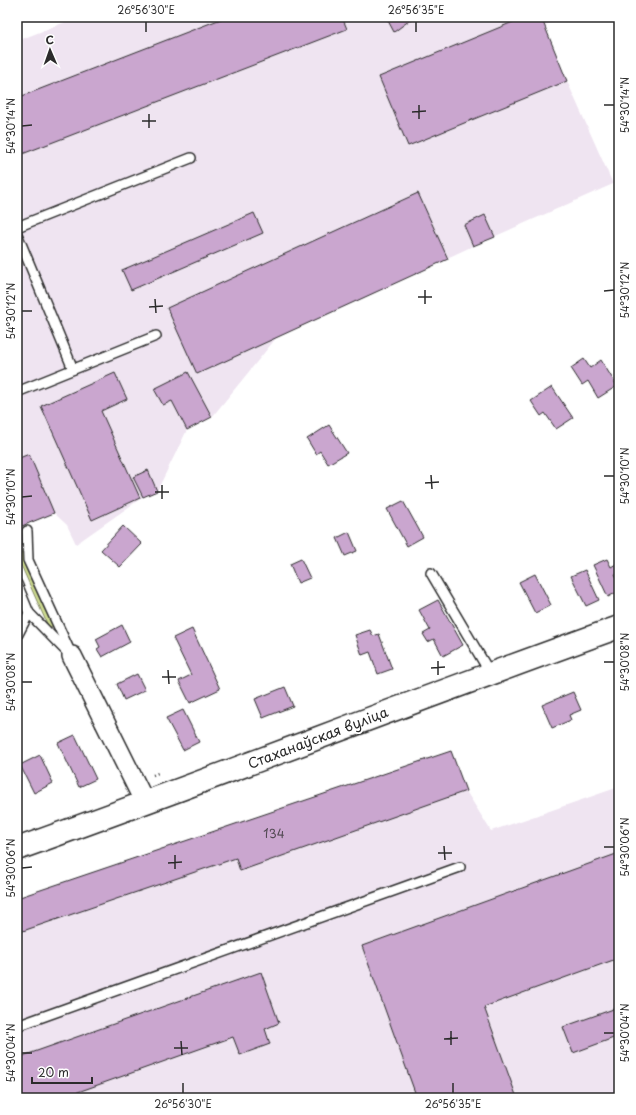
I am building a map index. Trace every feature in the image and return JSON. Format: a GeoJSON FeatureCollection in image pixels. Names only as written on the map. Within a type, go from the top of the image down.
{"type":"FeatureCollection","features":[{"type":"Feature","properties":{"kind":"street","name":"Стаханаўская вуліца"},"geometry":{"type":"LineString","coordinates":[[17,849],[145,803],[490,673],[619,627]]}},
{"type":"Feature","properties":{"kind":"street"},"geometry":{"type":"LineString","coordinates":[[72,656],[145,803]]}},
{"type":"Feature","properties":{"kind":"lane"},"geometry":{"type":"LineString","coordinates":[[17,227],[192,158]]}},
{"type":"Feature","properties":{"kind":"lane"},"geometry":{"type":"LineString","coordinates":[[17,234],[73,369]]}},
{"type":"Feature","properties":{"kind":"lane"},"geometry":{"type":"LineString","coordinates":[[17,392],[156,336]]}},
{"type":"Feature","properties":{"kind":"lane"},"geometry":{"type":"LineString","coordinates":[[27,531],[28,560],[72,656]]}},
{"type":"Feature","properties":{"kind":"lane"},"geometry":{"type":"LineString","coordinates":[[431,574],[490,673]]}},
{"type":"Feature","properties":{"kind":"lane"},"geometry":{"type":"LineString","coordinates":[[17,584],[29,613],[72,656]]}},
{"type":"Feature","properties":{"kind":"lane"},"geometry":{"type":"LineString","coordinates":[[17,636],[29,613]]}},
{"type":"Feature","properties":{"kind":"lane"},"geometry":{"type":"LineString","coordinates":[[17,1026],[460,867]]}},
{"type":"Feature","properties":{"kind":"shaded area"},"geometry":{"type":"Polygon","coordinates":[[[78,17],[564,17],[544,26],[613,184],[473,246],[277,337],[212,417],[187,430],[157,491],[143,497],[76,544],[67,525],[54,513],[17,528],[17,41],[78,17]]]}},
{"type":"Feature","properties":{"kind":"shaded area"},"geometry":{"type":"Polygon","coordinates":[[[451,751],[466,791],[491,831],[619,787],[619,1098],[17,1098],[17,898],[451,751]]]}},
{"type":"Feature","properties":{"kind":"green space"},"geometry":{"type":"Polygon","coordinates":[[[17,543],[53,626],[49,628],[17,556],[17,543]]]}},
{"type":"Feature","properties":{"kind":"building"},"geometry":{"type":"Polygon","coordinates":[[[226,17],[342,17],[347,29],[17,156],[17,98],[226,17]]]}},
{"type":"Feature","properties":{"kind":"building"},"geometry":{"type":"Polygon","coordinates":[[[386,17],[414,17],[394,32],[386,17]]]}},
{"type":"Feature","properties":{"kind":"building"},"geometry":{"type":"Polygon","coordinates":[[[525,17],[541,17],[567,81],[408,146],[379,77],[525,17]]]}},
{"type":"Feature","properties":{"kind":"building"},"geometry":{"type":"Polygon","coordinates":[[[418,193],[448,259],[197,374],[167,308],[418,193]]]}},
{"type":"Feature","properties":{"kind":"building"},"geometry":{"type":"Polygon","coordinates":[[[254,213],[263,233],[131,290],[122,270],[254,213]]]}},
{"type":"Feature","properties":{"kind":"building"},"geometry":{"type":"Polygon","coordinates":[[[485,215],[495,237],[473,246],[464,225],[485,215]]]}},
{"type":"Feature","properties":{"kind":"building"},"geometry":{"type":"Polygon","coordinates":[[[584,359],[590,368],[601,360],[617,386],[598,398],[588,381],[582,385],[571,368],[584,359]]]}},
{"type":"Feature","properties":{"kind":"building"},"geometry":{"type":"Polygon","coordinates":[[[188,372],[212,417],[187,430],[172,401],[163,405],[154,389],[188,372]]]}},
{"type":"Feature","properties":{"kind":"building"},"geometry":{"type":"Polygon","coordinates":[[[115,373],[127,399],[101,411],[140,498],[92,520],[41,406],[115,373]]]}},
{"type":"Feature","properties":{"kind":"building"},"geometry":{"type":"Polygon","coordinates":[[[552,387],[573,418],[556,429],[545,413],[541,416],[531,401],[552,387]]]}},
{"type":"Feature","properties":{"kind":"building"},"geometry":{"type":"Polygon","coordinates":[[[329,425],[347,453],[328,464],[320,451],[316,454],[307,439],[329,425]]]}},
{"type":"Feature","properties":{"kind":"building"},"geometry":{"type":"Polygon","coordinates":[[[29,454],[54,513],[17,528],[17,459],[29,454]]]}},
{"type":"Feature","properties":{"kind":"building"},"geometry":{"type":"Polygon","coordinates":[[[148,470],[157,491],[143,497],[133,477],[148,470]]]}},
{"type":"Feature","properties":{"kind":"building"},"geometry":{"type":"Polygon","coordinates":[[[403,501],[423,537],[407,546],[387,509],[403,501]]]}},
{"type":"Feature","properties":{"kind":"building"},"geometry":{"type":"Polygon","coordinates":[[[123,526],[142,544],[120,567],[101,550],[123,526]]]}},
{"type":"Feature","properties":{"kind":"building"},"geometry":{"type":"Polygon","coordinates":[[[349,532],[357,551],[345,556],[337,538],[349,532]]]}},
{"type":"Feature","properties":{"kind":"building"},"geometry":{"type":"Polygon","coordinates":[[[301,559],[310,578],[298,583],[290,564],[301,559]]]}},
{"type":"Feature","properties":{"kind":"building"},"geometry":{"type":"Polygon","coordinates":[[[607,559],[611,567],[616,564],[619,570],[619,572],[615,574],[619,582],[619,591],[608,597],[593,565],[607,559]]]}},
{"type":"Feature","properties":{"kind":"building"},"geometry":{"type":"Polygon","coordinates":[[[585,570],[599,600],[586,606],[571,576],[585,570]]]}},
{"type":"Feature","properties":{"kind":"building"},"geometry":{"type":"Polygon","coordinates":[[[535,574],[551,605],[535,613],[519,582],[535,574]]]}},
{"type":"Feature","properties":{"kind":"building"},"geometry":{"type":"Polygon","coordinates":[[[438,600],[463,645],[443,656],[434,639],[428,642],[423,634],[430,630],[419,610],[438,600]]]}},
{"type":"Feature","properties":{"kind":"building"},"geometry":{"type":"Polygon","coordinates":[[[122,625],[130,642],[102,657],[97,649],[100,647],[96,639],[122,625]]]}},
{"type":"Feature","properties":{"kind":"building"},"geometry":{"type":"Polygon","coordinates":[[[192,629],[220,689],[190,703],[179,681],[191,675],[173,638],[192,629]]]}},
{"type":"Feature","properties":{"kind":"building"},"geometry":{"type":"Polygon","coordinates":[[[370,630],[373,636],[379,634],[392,669],[378,674],[370,652],[362,655],[355,635],[370,630]]]}},
{"type":"Feature","properties":{"kind":"building"},"geometry":{"type":"Polygon","coordinates":[[[137,674],[145,690],[124,700],[117,684],[137,674]]]}},
{"type":"Feature","properties":{"kind":"building"},"geometry":{"type":"Polygon","coordinates":[[[285,687],[293,706],[263,718],[255,699],[285,687]]]}},
{"type":"Feature","properties":{"kind":"building"},"geometry":{"type":"Polygon","coordinates":[[[573,692],[581,710],[569,715],[571,720],[552,728],[542,705],[573,692]]]}},
{"type":"Feature","properties":{"kind":"building"},"geometry":{"type":"Polygon","coordinates":[[[183,710],[199,742],[183,750],[166,718],[183,710]]]}},
{"type":"Feature","properties":{"kind":"building"},"geometry":{"type":"Polygon","coordinates":[[[75,735],[96,779],[79,787],[58,743],[75,735]]]}},
{"type":"Feature","properties":{"kind":"building"},"geometry":{"type":"Polygon","coordinates":[[[451,751],[466,791],[240,871],[236,858],[17,933],[17,898],[451,751]]]}},
{"type":"Feature","properties":{"kind":"building"},"geometry":{"type":"Polygon","coordinates":[[[40,755],[53,783],[34,793],[20,765],[40,755]]]}},
{"type":"Feature","properties":{"kind":"building"},"geometry":{"type":"Polygon","coordinates":[[[619,853],[619,958],[484,1007],[517,1098],[417,1098],[362,946],[619,853]]]}},
{"type":"Feature","properties":{"kind":"building"},"geometry":{"type":"Polygon","coordinates":[[[261,972],[279,1023],[265,1029],[270,1044],[240,1055],[233,1037],[61,1098],[17,1098],[17,1058],[261,972]]]}},
{"type":"Feature","properties":{"kind":"building"},"geometry":{"type":"Polygon","coordinates":[[[619,1007],[619,1036],[573,1053],[563,1027],[619,1007]]]}}]}
